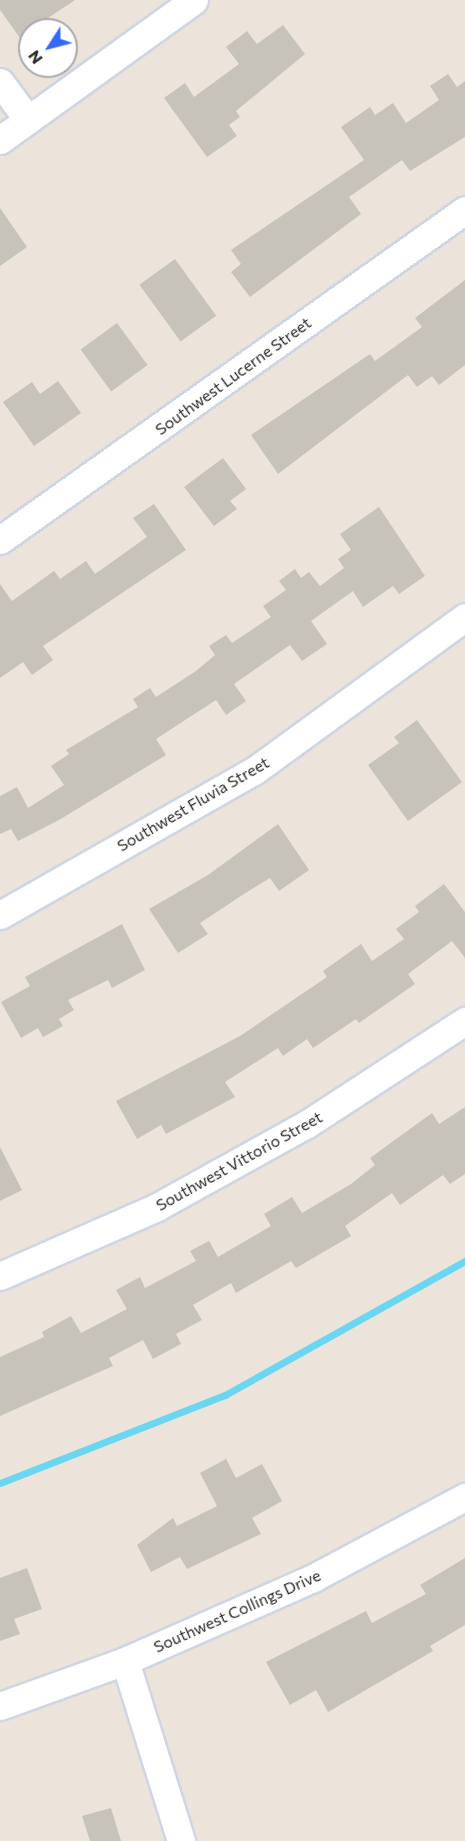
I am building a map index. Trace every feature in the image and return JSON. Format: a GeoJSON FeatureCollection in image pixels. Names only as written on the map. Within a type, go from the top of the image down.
{"type":"FeatureCollection","features":[{"type":"Feature","properties":{"kind":"street"},"geometry":{"type":"LineString","coordinates":[[0,140],[194,0]]}},
{"type":"Feature","properties":{"kind":"street"},"geometry":{"type":"LineString","coordinates":[[0,82],[28,120]]}},
{"type":"Feature","properties":{"kind":"street","name":"Southwest Lucerne Street"},"geometry":{"type":"LineString","coordinates":[[0,540],[465,210]]}},
{"type":"Feature","properties":{"kind":"street","name":"Southwest Fluvia Street"},"geometry":{"type":"LineString","coordinates":[[0,915],[254,771],[465,617]]}},
{"type":"Feature","properties":{"kind":"street","name":"Southwest Vittorio Street"},"geometry":{"type":"LineString","coordinates":[[0,1276],[157,1207],[308,1124],[465,1022]]}},
{"type":"Feature","properties":{"kind":"street","name":"Southwest Collings Drive"},"geometry":{"type":"LineString","coordinates":[[0,1706],[125,1661],[313,1578],[465,1497]]}},
{"type":"Feature","properties":{"kind":"street"},"geometry":{"type":"LineString","coordinates":[[125,1661],[181,1841]]}},
{"type":"Feature","properties":{"kind":"building"},"geometry":{"type":"Polygon","coordinates":[[[0,0],[75,0],[48,18],[18,18],[18,35],[0,10],[0,0]]]}},
{"type":"Feature","properties":{"kind":"building"},"geometry":{"type":"Polygon","coordinates":[[[283,25],[305,54],[236,111],[240,117],[229,125],[237,136],[207,157],[164,98],[185,83],[194,97],[239,64],[226,47],[247,31],[257,44],[283,25]]]}},
{"type":"Feature","properties":{"kind":"building"},"geometry":{"type":"Polygon","coordinates":[[[448,74],[457,87],[465,81],[465,137],[410,171],[402,160],[349,197],[361,214],[250,297],[231,272],[241,264],[231,250],[364,160],[341,127],[370,107],[375,115],[393,103],[406,123],[439,100],[430,86],[448,74]]]}},
{"type":"Feature","properties":{"kind":"building"},"geometry":{"type":"Polygon","coordinates":[[[0,208],[27,247],[0,266],[0,208]]]}},
{"type":"Feature","properties":{"kind":"building"},"geometry":{"type":"Polygon","coordinates":[[[175,259],[216,316],[181,341],[139,285],[175,259]]]}},
{"type":"Feature","properties":{"kind":"building"},"geometry":{"type":"Polygon","coordinates":[[[465,280],[465,365],[439,385],[432,376],[417,387],[408,375],[278,474],[251,435],[370,354],[375,361],[422,327],[415,318],[465,280]]]}},
{"type":"Feature","properties":{"kind":"building"},"geometry":{"type":"Polygon","coordinates":[[[117,323],[148,365],[111,392],[81,349],[117,323]]]}},
{"type":"Feature","properties":{"kind":"building"},"geometry":{"type":"Polygon","coordinates":[[[58,381],[81,413],[34,446],[3,402],[32,382],[40,394],[58,381]]]}},
{"type":"Feature","properties":{"kind":"building"},"geometry":{"type":"Polygon","coordinates":[[[223,458],[246,489],[230,501],[237,509],[214,526],[184,487],[223,458]]]}},
{"type":"Feature","properties":{"kind":"building"},"geometry":{"type":"Polygon","coordinates":[[[154,504],[186,550],[43,646],[53,660],[32,675],[23,662],[0,678],[0,584],[12,601],[54,571],[60,579],[86,561],[95,574],[147,537],[133,518],[154,504]]]}},
{"type":"Feature","properties":{"kind":"building"},"geometry":{"type":"Polygon","coordinates":[[[379,507],[425,576],[399,594],[393,586],[363,607],[353,591],[311,621],[327,644],[302,661],[290,645],[234,684],[246,701],[226,715],[216,700],[156,739],[166,755],[59,820],[18,841],[11,829],[0,834],[0,796],[17,787],[28,808],[64,785],[51,766],[69,754],[66,750],[138,707],[133,699],[150,688],[156,697],[196,671],[215,655],[209,646],[226,635],[232,643],[271,617],[263,606],[286,590],[279,581],[295,569],[301,578],[309,572],[320,586],[344,568],[338,559],[351,550],[340,534],[379,507]]]}},
{"type":"Feature","properties":{"kind":"building"},"geometry":{"type":"Polygon","coordinates":[[[417,720],[462,782],[408,821],[368,765],[399,743],[394,737],[417,720]]]}},
{"type":"Feature","properties":{"kind":"building"},"geometry":{"type":"Polygon","coordinates":[[[278,824],[309,870],[279,891],[270,878],[244,894],[200,923],[208,934],[178,953],[149,909],[208,875],[278,824]]]}},
{"type":"Feature","properties":{"kind":"building"},"geometry":{"type":"Polygon","coordinates":[[[444,884],[465,912],[465,958],[452,941],[408,974],[415,984],[359,1023],[356,1019],[313,1048],[307,1039],[283,1056],[278,1048],[225,1082],[235,1097],[166,1134],[161,1125],[137,1139],[116,1101],[240,1036],[327,977],[323,971],[361,944],[372,961],[404,939],[396,929],[419,912],[415,906],[444,884]]]}},
{"type":"Feature","properties":{"kind":"building"},"geometry":{"type":"Polygon","coordinates":[[[122,924],[145,970],[112,988],[108,980],[68,1000],[74,1010],[59,1019],[63,1026],[43,1037],[38,1028],[21,1038],[1,1002],[30,986],[25,977],[122,924]]]}},
{"type":"Feature","properties":{"kind":"building"},"geometry":{"type":"Polygon","coordinates":[[[465,1107],[465,1174],[450,1184],[443,1175],[400,1205],[392,1193],[345,1226],[351,1236],[296,1268],[291,1261],[236,1293],[231,1283],[193,1305],[202,1320],[176,1334],[181,1344],[153,1359],[143,1340],[109,1358],[113,1366],[0,1416],[0,1357],[44,1337],[42,1332],[71,1316],[81,1333],[127,1309],[116,1290],[140,1277],[145,1288],[196,1261],[190,1251],[209,1241],[218,1257],[271,1226],[264,1214],[292,1197],[302,1213],[351,1184],[375,1165],[370,1158],[432,1113],[439,1124],[465,1107]]]}},
{"type":"Feature","properties":{"kind":"building"},"geometry":{"type":"Polygon","coordinates":[[[0,1147],[22,1190],[0,1201],[0,1147]]]}},
{"type":"Feature","properties":{"kind":"building"},"geometry":{"type":"Polygon","coordinates":[[[226,1459],[236,1478],[262,1464],[282,1501],[252,1518],[261,1534],[187,1569],[180,1557],[151,1572],[137,1545],[173,1518],[177,1526],[217,1506],[200,1473],[226,1459]]]}},
{"type":"Feature","properties":{"kind":"building"},"geometry":{"type":"Polygon","coordinates":[[[465,1558],[465,1625],[430,1646],[433,1651],[328,1712],[316,1690],[290,1705],[266,1662],[366,1611],[372,1623],[426,1594],[420,1585],[465,1558]]]}},
{"type":"Feature","properties":{"kind":"building"},"geometry":{"type":"Polygon","coordinates":[[[27,1568],[42,1609],[14,1619],[20,1634],[0,1641],[0,1578],[27,1568]]]}},
{"type":"Feature","properties":{"kind":"building"},"geometry":{"type":"Polygon","coordinates":[[[111,1808],[121,1841],[90,1841],[82,1816],[111,1808]]]}},
{"type":"Feature","properties":{"kind":"waterway"},"geometry":{"type":"LineString","coordinates":[[0,1483],[225,1395],[465,1261]]}}]}
